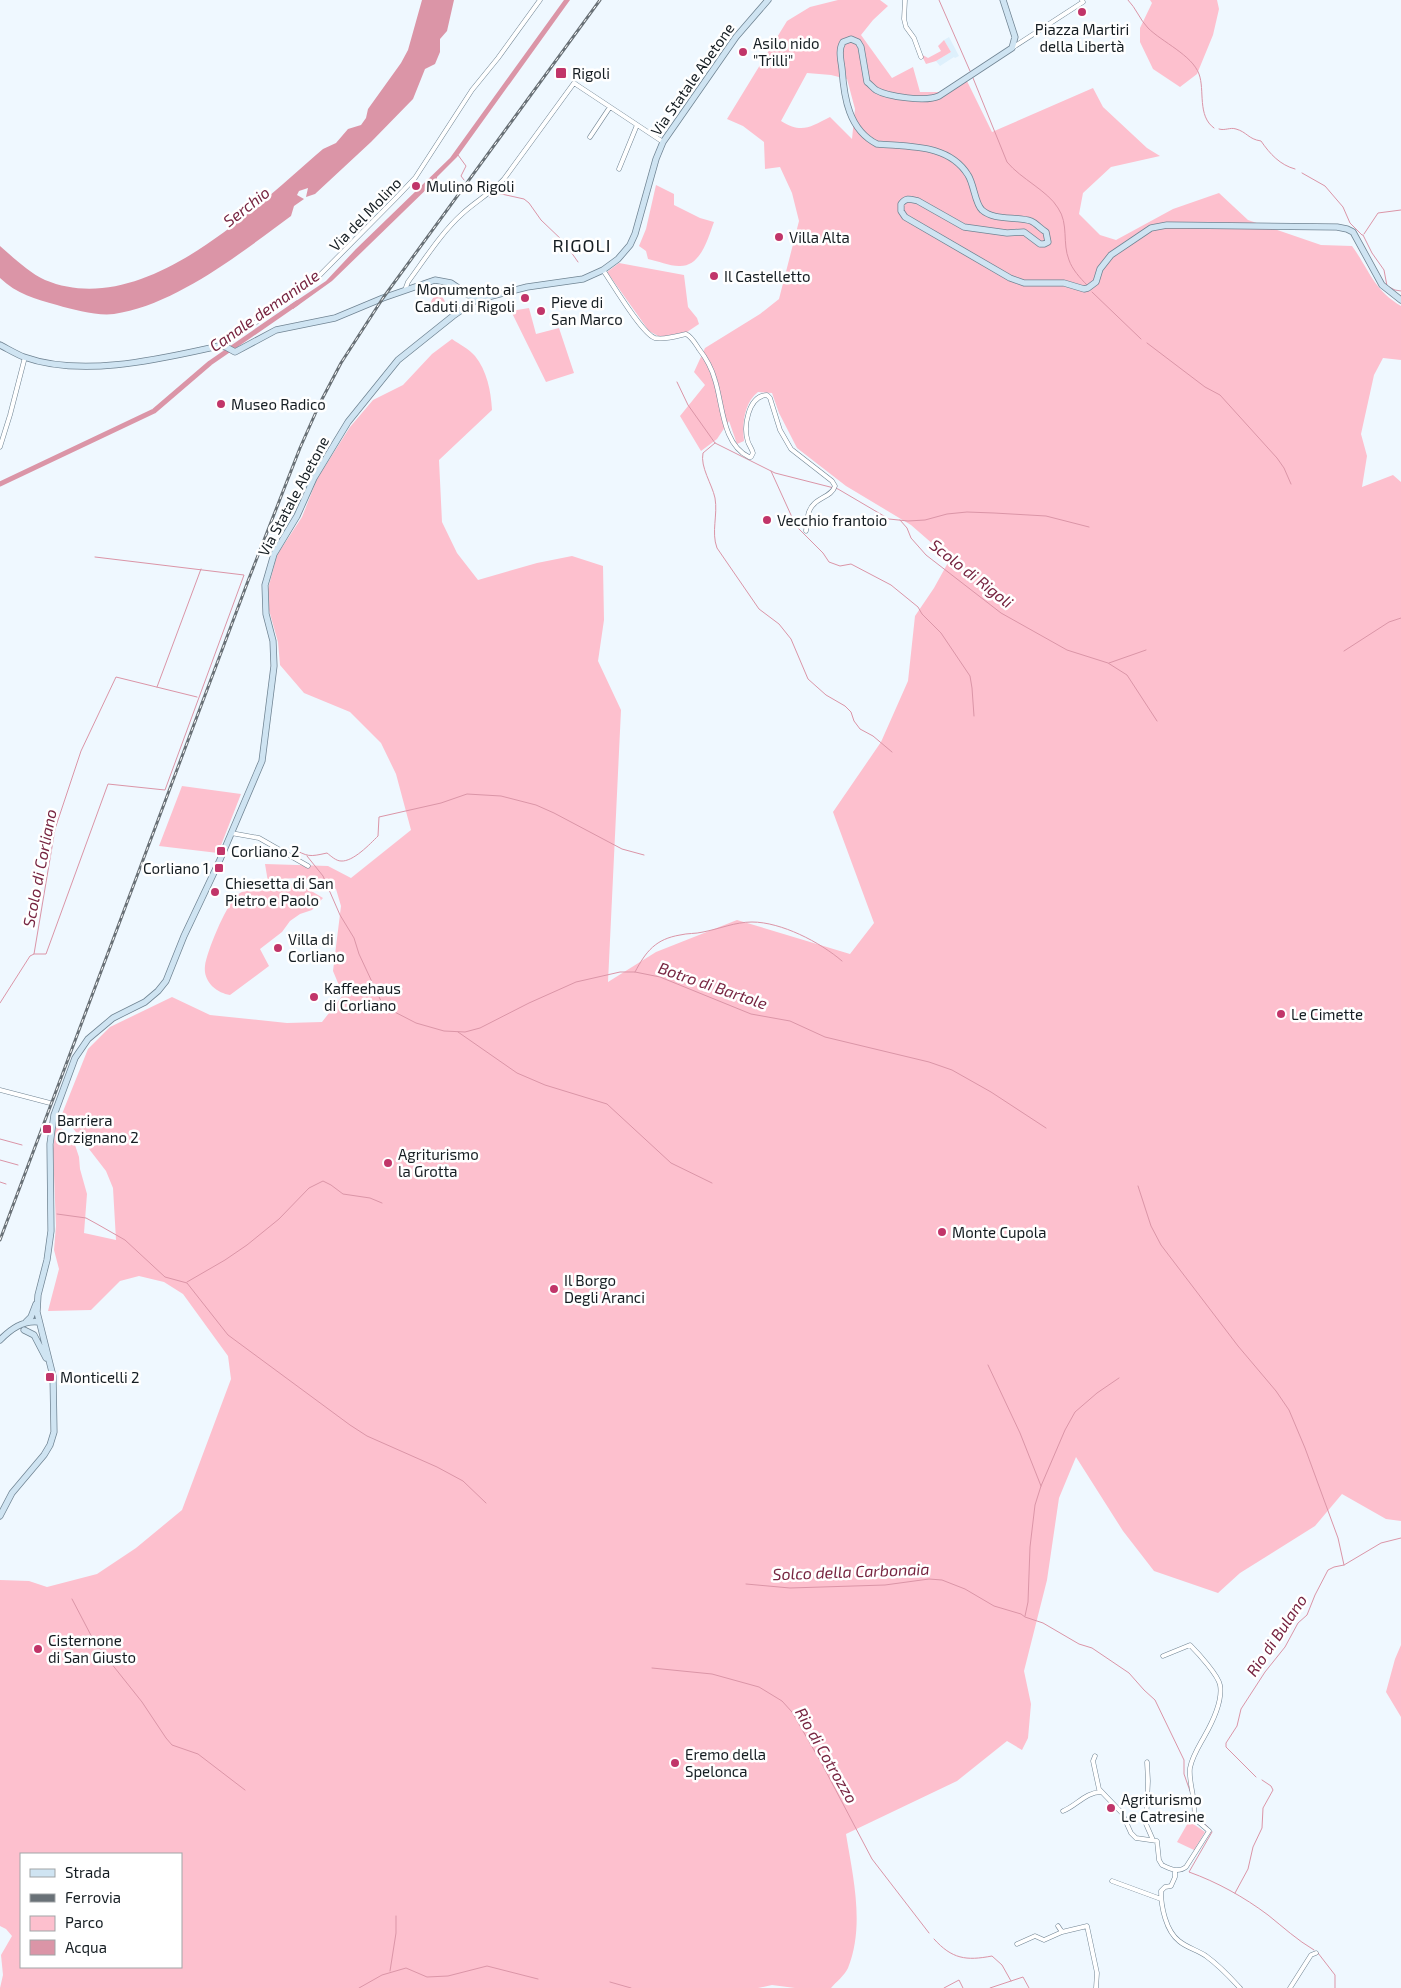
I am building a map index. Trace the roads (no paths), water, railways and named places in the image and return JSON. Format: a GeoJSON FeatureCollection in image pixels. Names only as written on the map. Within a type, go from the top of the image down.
{"type":"FeatureCollection","features":[{"type":"Feature","properties":{"kind":"main road","name":"Via Statale Abetone"},"geometry":{"type":"LineString","coordinates":[[0,1516],[12,1494],[39,1461],[51,1442],[54,1427],[53,1376],[39,1322],[38,1298],[47,1260],[51,1231],[51,1127],[54,1115],[75,1058],[83,1044],[113,1018],[145,1002],[166,981],[184,936],[231,833],[264,752],[274,666],[273,641],[266,614],[265,585],[274,554],[296,516],[314,478],[352,415],[398,360],[476,300],[527,287],[583,279],[603,270],[618,260],[633,241],[662,142],[736,37],[768,0]]}},
{"type":"Feature","properties":{"kind":"main road"},"geometry":{"type":"LineString","coordinates":[[1003,0],[1015,37],[1012,48],[939,96],[916,98],[877,90],[867,82],[861,47],[858,42],[847,40],[841,45],[840,55],[846,102],[850,114],[864,136],[877,144],[940,151],[957,161],[969,175],[978,206],[983,211],[990,215],[1032,221],[1046,232],[1048,242],[1040,244],[1024,232],[1007,233],[964,227],[918,201],[909,198],[900,204],[901,211],[905,217],[1010,278],[1024,283],[1064,283],[1084,289],[1091,287],[1096,282],[1100,269],[1112,255],[1151,228],[1177,225],[1337,227],[1353,232],[1382,285],[1401,300]]}},
{"type":"Feature","properties":{"kind":"main road"},"geometry":{"type":"LineString","coordinates":[[0,345],[25,357],[47,362],[76,366],[102,365],[224,347],[232,352],[240,350],[276,330],[334,318],[435,280],[456,286],[476,300]]}},
{"type":"Feature","properties":{"kind":"main road"},"geometry":{"type":"LineString","coordinates":[[2,1338],[31,1317],[38,1298]]}},
{"type":"Feature","properties":{"kind":"main road"},"geometry":{"type":"LineString","coordinates":[[26,1322],[39,1322]]}},
{"type":"Feature","properties":{"kind":"main road"},"geometry":{"type":"LineString","coordinates":[[2,1338],[32,1327],[39,1322]]}},
{"type":"Feature","properties":{"kind":"main road"},"geometry":{"type":"LineString","coordinates":[[24,1330],[34,1335],[50,1365]]}},
{"type":"Feature","properties":{"kind":"street","name":"Via del Molino"},"geometry":{"type":"LineString","coordinates":[[224,347],[316,279],[383,213],[415,178],[472,90],[540,0]]}},
{"type":"Feature","properties":{"kind":"street"},"geometry":{"type":"LineString","coordinates":[[905,0],[904,20],[914,38],[921,57]]}},
{"type":"Feature","properties":{"kind":"street"},"geometry":{"type":"LineString","coordinates":[[1012,48],[1083,1]]}},
{"type":"Feature","properties":{"kind":"street"},"geometry":{"type":"LineString","coordinates":[[405,290],[413,275],[450,227],[462,214],[495,189],[504,179],[574,83],[662,142]]}},
{"type":"Feature","properties":{"kind":"street"},"geometry":{"type":"LineString","coordinates":[[590,137],[610,107]]}},
{"type":"Feature","properties":{"kind":"street"},"geometry":{"type":"LineString","coordinates":[[619,169],[636,125]]}},
{"type":"Feature","properties":{"kind":"street"},"geometry":{"type":"LineString","coordinates":[[603,270],[630,311],[652,336],[663,338],[686,334],[690,336],[702,353],[715,379],[724,418],[731,437],[737,449],[749,457],[752,457],[753,453],[747,441],[746,428],[751,405],[753,400],[761,396],[767,395],[770,398],[780,430],[791,448],[832,481],[835,486],[834,490],[813,504],[808,515],[806,531]]}},
{"type":"Feature","properties":{"kind":"street"},"geometry":{"type":"LineString","coordinates":[[0,447],[25,357]]}},
{"type":"Feature","properties":{"kind":"street"},"geometry":{"type":"LineString","coordinates":[[231,833],[258,838],[308,866]]}},
{"type":"Feature","properties":{"kind":"street"},"geometry":{"type":"LineString","coordinates":[[0,1090],[50,1103]]}},
{"type":"Feature","properties":{"kind":"street"},"geometry":{"type":"LineString","coordinates":[[1094,1756],[1093,1761],[1099,1789],[1122,1813],[1133,1836],[1140,1840],[1153,1840],[1158,1843],[1159,1860],[1162,1865],[1175,1870],[1182,1870],[1186,1867],[1209,1831],[1194,1818],[1195,1800],[1189,1770],[1195,1753],[1209,1727],[1220,1697],[1220,1684],[1190,1645],[1163,1656]]}},
{"type":"Feature","properties":{"kind":"street"},"geometry":{"type":"LineString","coordinates":[[1147,1762],[1146,1824],[1153,1840]]}},
{"type":"Feature","properties":{"kind":"street"},"geometry":{"type":"LineString","coordinates":[[1062,1811],[1070,1808],[1086,1796],[1101,1792]]}},
{"type":"Feature","properties":{"kind":"street"},"geometry":{"type":"LineString","coordinates":[[1175,1870],[1173,1883],[1171,1886],[1163,1888],[1161,1899],[1168,1928],[1180,1942],[1229,1974],[1240,1988]]}},
{"type":"Feature","properties":{"kind":"street"},"geometry":{"type":"LineString","coordinates":[[1112,1881],[1161,1899]]}},
{"type":"Feature","properties":{"kind":"street"},"geometry":{"type":"LineString","coordinates":[[1058,1926],[1062,1932]]}},
{"type":"Feature","properties":{"kind":"street"},"geometry":{"type":"LineString","coordinates":[[1017,1944],[1035,1936],[1044,1940],[1062,1932],[1087,1926],[1097,1973],[1096,1988]]}},
{"type":"Feature","properties":{"kind":"street"},"geometry":{"type":"LineString","coordinates":[[1290,1988],[1311,1955],[1316,1953]]}},
{"type":"Feature","properties":{"kind":"water","name":"Serchio"},"geometry":{"type":"Polygon","coordinates":[[[422,0],[454,0],[447,31],[440,39],[440,52],[435,64],[425,69],[413,99],[371,142],[315,194],[306,197],[308,188],[299,191],[297,195],[304,199],[294,206],[291,216],[230,260],[184,289],[161,300],[137,309],[114,314],[86,312],[41,300],[20,292],[0,278],[0,246],[39,277],[83,289],[121,285],[159,272],[196,252],[265,200],[323,149],[336,143],[348,129],[361,125],[366,118],[368,109],[401,63],[408,50],[422,0]]]}},
{"type":"Feature","properties":{"kind":"water"},"geometry":{"type":"Polygon","coordinates":[[[564,0],[570,0],[457,157],[437,179],[332,281],[293,309],[290,305],[326,281],[356,249],[450,158],[564,0]]]}},
{"type":"Feature","properties":{"kind":"waterway"},"geometry":{"type":"LineString","coordinates":[[939,0],[970,71]]}},
{"type":"Feature","properties":{"kind":"waterway"},"geometry":{"type":"LineString","coordinates":[[1128,0],[1148,28],[1183,55],[1195,67],[1201,80],[1205,117],[1214,128]]}},
{"type":"Feature","properties":{"kind":"waterway"},"geometry":{"type":"LineString","coordinates":[[973,78],[1007,162],[1019,174],[1048,196],[1058,208],[1063,220],[1069,260],[1074,270],[1087,285]]}},
{"type":"Feature","properties":{"kind":"waterway"},"geometry":{"type":"LineString","coordinates":[[1219,129],[1236,129],[1253,139],[1261,141],[1276,158],[1285,165],[1295,169]]}},
{"type":"Feature","properties":{"kind":"waterway","name":"Scolo di Rigoli"},"geometry":{"type":"LineString","coordinates":[[458,155],[466,166],[461,176],[464,180]]}},
{"type":"Feature","properties":{"kind":"waterway"},"geometry":{"type":"LineString","coordinates":[[1302,173],[1325,186],[1343,207],[1350,223],[1363,235],[1372,253],[1384,270],[1387,286],[1401,291]]}},
{"type":"Feature","properties":{"kind":"waterway","name":"Scolo di Rigoli"},"geometry":{"type":"LineString","coordinates":[[490,197],[497,193],[524,199],[541,220],[564,242],[578,262]]}},
{"type":"Feature","properties":{"kind":"waterway"},"geometry":{"type":"LineString","coordinates":[[1364,234],[1378,213],[1401,210]]}},
{"type":"Feature","properties":{"kind":"waterway"},"geometry":{"type":"LineString","coordinates":[[1092,292],[1141,339]]}},
{"type":"Feature","properties":{"kind":"waterway","name":"Canale demaniale"},"geometry":{"type":"LineString","coordinates":[[0,484],[154,411],[210,363],[297,303]]}},
{"type":"Feature","properties":{"kind":"waterway"},"geometry":{"type":"LineString","coordinates":[[1147,343],[1205,387],[1220,395],[1277,458],[1291,484]]}},
{"type":"Feature","properties":{"kind":"waterway","name":"Scolo di Rigoli"},"geometry":{"type":"LineString","coordinates":[[677,382],[688,405],[715,443],[775,473],[838,489],[889,519],[908,521],[925,520],[947,514],[967,512],[994,513],[1046,516],[1089,527]]}},
{"type":"Feature","properties":{"kind":"waterway"},"geometry":{"type":"LineString","coordinates":[[715,443],[703,453],[703,464],[715,498],[715,542],[717,548],[759,609],[779,624],[791,639],[808,679],[826,695],[845,706],[851,712],[854,721],[860,729],[873,736],[892,752]]}},
{"type":"Feature","properties":{"kind":"waterway"},"geometry":{"type":"LineString","coordinates":[[771,471],[796,526],[823,553],[829,562],[840,566],[851,564],[891,585],[918,607],[922,614],[941,633],[970,676],[974,716]]}},
{"type":"Feature","properties":{"kind":"waterway","name":"Scolo di Rigoli"},"geometry":{"type":"LineString","coordinates":[[900,520],[907,528],[911,538],[926,555],[1001,613],[1067,650],[1108,663],[1127,675],[1157,721]]}},
{"type":"Feature","properties":{"kind":"waterway"},"geometry":{"type":"LineString","coordinates":[[34,954],[46,954],[108,784],[165,790],[244,575],[95,557]]}},
{"type":"Feature","properties":{"kind":"waterway","name":"Scolo di Corliano"},"geometry":{"type":"LineString","coordinates":[[157,687],[201,569]]}},
{"type":"Feature","properties":{"kind":"waterway"},"geometry":{"type":"LineString","coordinates":[[1344,651],[1389,622],[1401,618]]}},
{"type":"Feature","properties":{"kind":"waterway"},"geometry":{"type":"LineString","coordinates":[[1109,663],[1146,650]]}},
{"type":"Feature","properties":{"kind":"waterway","name":"Scolo di Corliano"},"geometry":{"type":"LineString","coordinates":[[0,1003],[30,956],[34,954],[55,829],[81,751],[116,677],[197,697]]}},
{"type":"Feature","properties":{"kind":"waterway"},"geometry":{"type":"LineString","coordinates":[[292,848],[305,855],[312,856],[327,853],[337,860],[346,861],[361,852],[378,836],[379,817],[441,803],[467,794],[501,796],[536,805],[622,849],[644,855]]}},
{"type":"Feature","properties":{"kind":"waterway","name":"Botro di Bartole"},"geometry":{"type":"LineString","coordinates":[[307,856],[323,876],[385,1007],[416,1023],[444,1031],[465,1032],[480,1028],[576,982],[620,972],[635,972],[660,977],[751,1014],[790,1021],[825,1037],[929,1062],[952,1070],[991,1092],[1046,1128]]}},
{"type":"Feature","properties":{"kind":"waterway"},"geometry":{"type":"LineString","coordinates":[[635,972],[648,952],[664,940],[746,922],[775,925],[800,934],[823,947],[842,961]]}},
{"type":"Feature","properties":{"kind":"waterway"},"geometry":{"type":"LineString","coordinates":[[458,1032],[517,1073],[545,1085],[607,1104],[671,1163],[712,1183]]}},
{"type":"Feature","properties":{"kind":"waterway"},"geometry":{"type":"LineString","coordinates":[[0,1139],[22,1145]]}},
{"type":"Feature","properties":{"kind":"waterway"},"geometry":{"type":"LineString","coordinates":[[0,1160],[18,1165]]}},
{"type":"Feature","properties":{"kind":"waterway"},"geometry":{"type":"LineString","coordinates":[[187,1282],[247,1245],[279,1219],[309,1188],[323,1181],[343,1194],[370,1198],[382,1203]]}},
{"type":"Feature","properties":{"kind":"waterway"},"geometry":{"type":"LineString","coordinates":[[0,1182],[6,1184]]}},
{"type":"Feature","properties":{"kind":"waterway"},"geometry":{"type":"LineString","coordinates":[[1138,1186],[1151,1226],[1161,1245],[1289,1410],[1338,1538],[1344,1565]]}},
{"type":"Feature","properties":{"kind":"waterway"},"geometry":{"type":"LineString","coordinates":[[57,1214],[86,1218],[125,1240],[165,1277],[187,1283],[228,1335],[350,1425],[367,1436],[437,1467],[463,1481],[486,1503]]}},
{"type":"Feature","properties":{"kind":"waterway"},"geometry":{"type":"LineString","coordinates":[[988,1365],[1020,1433],[1041,1486]]}},
{"type":"Feature","properties":{"kind":"waterway"},"geometry":{"type":"LineString","coordinates":[[1025,1616],[1028,1602],[1030,1547],[1035,1505],[1041,1486],[1065,1430],[1075,1412],[1097,1393],[1119,1378]]}},
{"type":"Feature","properties":{"kind":"waterway","name":"Rio di Bulano"},"geometry":{"type":"LineString","coordinates":[[1256,1777],[1226,1747],[1226,1743],[1237,1726],[1241,1709],[1265,1672],[1285,1647],[1298,1623],[1307,1615],[1328,1570],[1344,1565],[1381,1543],[1401,1538]]}},
{"type":"Feature","properties":{"kind":"waterway","name":"Solco della Carbonaia"},"geometry":{"type":"LineString","coordinates":[[746,1584],[790,1588],[885,1585],[929,1579],[942,1580],[965,1589],[994,1606],[1043,1623],[1079,1644],[1092,1648],[1129,1673],[1155,1700],[1184,1760],[1184,1774],[1190,1791]]}},
{"type":"Feature","properties":{"kind":"waterway"},"geometry":{"type":"LineString","coordinates":[[72,1599],[95,1643],[142,1702],[172,1745],[198,1754],[245,1790]]}},
{"type":"Feature","properties":{"kind":"waterway","name":"Rio di Cotrozzo"},"geometry":{"type":"LineString","coordinates":[[652,1668],[712,1674],[759,1687],[782,1701],[792,1712],[822,1764],[872,1859],[929,1933]]}},
{"type":"Feature","properties":{"kind":"waterway","name":"Rio di Bulano"},"geometry":{"type":"LineString","coordinates":[[1235,1893],[1248,1869],[1253,1847],[1262,1828],[1263,1808],[1273,1790],[1271,1786],[1262,1780]]}},
{"type":"Feature","properties":{"kind":"waterway","name":"Solco della Carbonaia"},"geometry":{"type":"LineString","coordinates":[[1197,1818],[1208,1827]]}},
{"type":"Feature","properties":{"kind":"waterway","name":"Rio di Bulano"},"geometry":{"type":"LineString","coordinates":[[1212,1832],[1189,1872],[1230,1890],[1268,1915],[1314,1950]]}},
{"type":"Feature","properties":{"kind":"waterway"},"geometry":{"type":"LineString","coordinates":[[390,1971],[396,1933],[396,1916]]}},
{"type":"Feature","properties":{"kind":"waterway","name":"Rio di Cotrozzo"},"geometry":{"type":"LineString","coordinates":[[934,1939],[947,1951],[960,1957],[992,1956],[1002,1965],[1011,1981]]}},
{"type":"Feature","properties":{"kind":"waterway","name":"Rio di Bulano"},"geometry":{"type":"LineString","coordinates":[[1318,1953],[1335,1975],[1335,1988]]}},
{"type":"Feature","properties":{"kind":"waterway"},"geometry":{"type":"LineString","coordinates":[[359,1988],[382,1975],[406,1968],[427,1977],[448,1976],[487,1966],[538,1979]]}},
{"type":"Feature","properties":{"kind":"waterway","name":"Rio di Cotrozzo"},"geometry":{"type":"LineString","coordinates":[[990,1988],[1023,1977],[1029,1988]]}},
{"type":"Feature","properties":{"kind":"waterway"},"geometry":{"type":"LineString","coordinates":[[944,1988],[959,1980],[963,1988]]}},
{"type":"Feature","properties":{"kind":"waterway"},"geometry":{"type":"LineString","coordinates":[[610,1982],[631,1988]]}},
{"type":"Feature","properties":{"kind":"railway"},"geometry":{"type":"LineString","coordinates":[[0,1240],[248,581],[300,448],[320,403],[341,363],[383,298],[600,0]]}},
{"type":"Feature","properties":{"kind":"place","name":"Piazza Martiri della Libertà"},"geometry":{"type":"Point","coordinates":[1082,12]}},
{"type":"Feature","properties":{"kind":"place","name":"Asilo nido \"Trilli\""},"geometry":{"type":"Point","coordinates":[743,52]}},
{"type":"Feature","properties":{"kind":"place","name":"Rigoli"},"geometry":{"type":"Point","coordinates":[561,73]}},
{"type":"Feature","properties":{"kind":"place","name":"Mulino Rigoli"},"geometry":{"type":"Point","coordinates":[416,186]}},
{"type":"Feature","properties":{"kind":"place","name":"Villa Alta"},"geometry":{"type":"Point","coordinates":[779,237]}},
{"type":"Feature","properties":{"kind":"place","name":"Il Castelletto"},"geometry":{"type":"Point","coordinates":[714,276]}},
{"type":"Feature","properties":{"kind":"place","name":"Monumento ai Caduti di Rigoli"},"geometry":{"type":"Point","coordinates":[525,298]}},
{"type":"Feature","properties":{"kind":"place","name":"Pieve di San Marco"},"geometry":{"type":"Point","coordinates":[541,311]}},
{"type":"Feature","properties":{"kind":"place","name":"Museo Radico"},"geometry":{"type":"Point","coordinates":[221,404]}},
{"type":"Feature","properties":{"kind":"place","name":"Vecchio frantoio"},"geometry":{"type":"Point","coordinates":[767,520]}},
{"type":"Feature","properties":{"kind":"place","name":"Corliano 2"},"geometry":{"type":"Point","coordinates":[221,851]}},
{"type":"Feature","properties":{"kind":"place","name":"Corliano 1"},"geometry":{"type":"Point","coordinates":[219,868]}},
{"type":"Feature","properties":{"kind":"place","name":"Chiesetta di San Pietro e Paolo"},"geometry":{"type":"Point","coordinates":[215,892]}},
{"type":"Feature","properties":{"kind":"place","name":"Villa di Corliano"},"geometry":{"type":"Point","coordinates":[278,948]}},
{"type":"Feature","properties":{"kind":"place","name":"Kaffeehaus di Corliano"},"geometry":{"type":"Point","coordinates":[314,997]}},
{"type":"Feature","properties":{"kind":"place","name":"Le Cimette"},"geometry":{"type":"Point","coordinates":[1281,1014]}},
{"type":"Feature","properties":{"kind":"place","name":"Barriera Orzignano 2"},"geometry":{"type":"Point","coordinates":[47,1129]}},
{"type":"Feature","properties":{"kind":"place","name":"Agriturismo la Grotta"},"geometry":{"type":"Point","coordinates":[388,1163]}},
{"type":"Feature","properties":{"kind":"place","name":"Monte Cupola"},"geometry":{"type":"Point","coordinates":[942,1232]}},
{"type":"Feature","properties":{"kind":"place","name":"Il Borgo Degli Aranci"},"geometry":{"type":"Point","coordinates":[554,1289]}},
{"type":"Feature","properties":{"kind":"place","name":"Monticelli 2"},"geometry":{"type":"Point","coordinates":[50,1377]}},
{"type":"Feature","properties":{"kind":"place","name":"Cisternone di San Giusto"},"geometry":{"type":"Point","coordinates":[38,1649]}},
{"type":"Feature","properties":{"kind":"place","name":"Eremo della Spelonca"},"geometry":{"type":"Point","coordinates":[675,1763]}},
{"type":"Feature","properties":{"kind":"place","name":"Agriturismo Le Catresine"},"geometry":{"type":"Point","coordinates":[1111,1808]}},
{"type":"Feature","properties":{"kind":"district","name":"RIGOLI"},"geometry":{"type":"Point","coordinates":[582,245]}}]}
